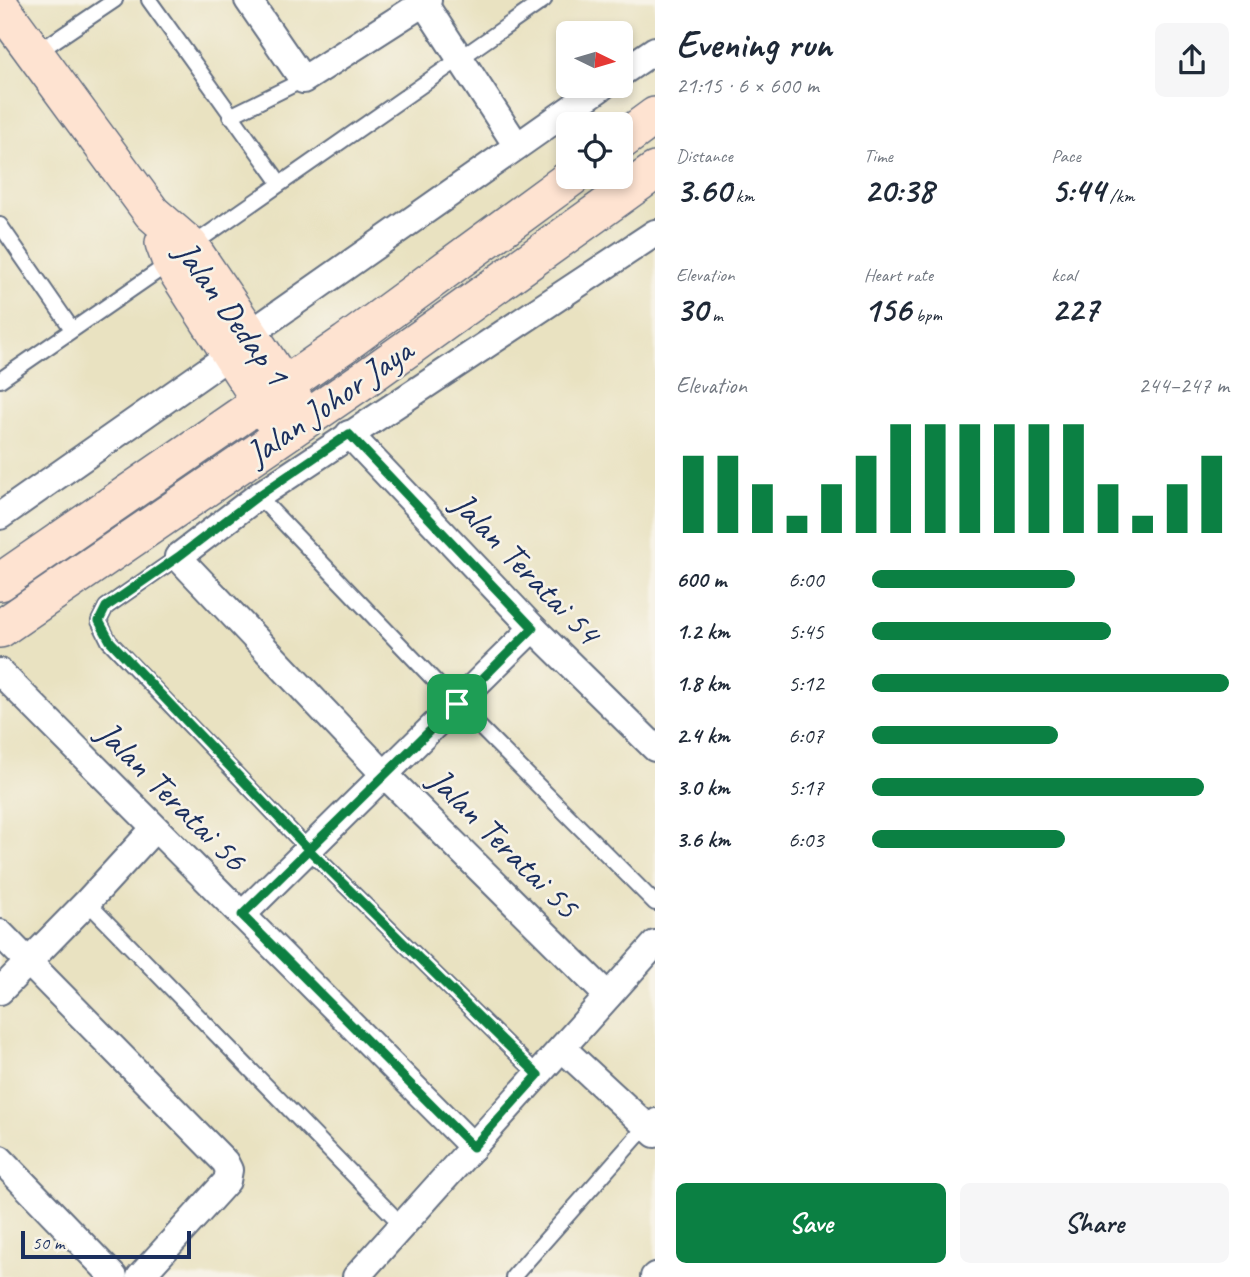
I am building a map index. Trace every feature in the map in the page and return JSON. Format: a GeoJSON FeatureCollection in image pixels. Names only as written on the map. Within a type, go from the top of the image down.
{"type":"FeatureCollection","features":[{"type":"Feature","properties":{"kind":"main road","name":"Jalan Dedap 1"},"geometry":{"type":"LineString","coordinates":[[0,6],[181,254],[294,427]]}},
{"type":"Feature","properties":{"kind":"main road"},"geometry":{"type":"LineString","coordinates":[[633,132],[655,116]]}},
{"type":"Feature","properties":{"kind":"main road","name":"Jalan Johor Jaya"},"geometry":{"type":"LineString","coordinates":[[0,629],[294,427],[655,171]]}},
{"type":"Feature","properties":{"kind":"main road","name":"Jalan Johor Jaya"},"geometry":{"type":"LineString","coordinates":[[0,582],[273,393],[556,189]]}},
{"type":"Feature","properties":{"kind":"street"},"geometry":{"type":"LineString","coordinates":[[248,0],[303,80],[425,1],[459,59],[517,146]]}},
{"type":"Feature","properties":{"kind":"street"},"geometry":{"type":"LineString","coordinates":[[634,64],[655,50]]}},
{"type":"Feature","properties":{"kind":"street"},"geometry":{"type":"LineString","coordinates":[[0,516],[586,98]]}},
{"type":"Feature","properties":{"kind":"street"},"geometry":{"type":"LineString","coordinates":[[178,557],[258,496],[349,434],[655,233]]}},
{"type":"Feature","properties":{"kind":"street","name":"Jalan Teratai 54"},"geometry":{"type":"LineString","coordinates":[[349,434],[533,628],[655,748]]}},
{"type":"Feature","properties":{"kind":"street","name":"Jalan Teratai 55"},"geometry":{"type":"LineString","coordinates":[[178,557],[385,775],[608,996]]}},
{"type":"Feature","properties":{"kind":"street"},"geometry":{"type":"LineString","coordinates":[[242,915],[533,628]]}},
{"type":"Feature","properties":{"kind":"street","name":"Jalan Teratai 56"},"geometry":{"type":"LineString","coordinates":[[0,672],[473,1147]]}},
{"type":"Feature","properties":{"kind":"street"},"geometry":{"type":"LineString","coordinates":[[0,991],[154,829]]}},
{"type":"Feature","properties":{"kind":"street"},"geometry":{"type":"LineString","coordinates":[[0,933],[225,1162],[229,1170],[227,1181],[140,1277]]}},
{"type":"Feature","properties":{"kind":"street"},"geometry":{"type":"LineString","coordinates":[[356,1277],[655,944]]}},
{"type":"Feature","properties":{"kind":"street"},"geometry":{"type":"LineString","coordinates":[[562,1048],[652,1125]]}},
{"type":"Feature","properties":{"kind":"street"},"geometry":{"type":"LineString","coordinates":[[0,1159],[114,1277]]}},
{"type":"Feature","properties":{"kind":"lane"},"geometry":{"type":"LineString","coordinates":[[34,55],[115,0]]}},
{"type":"Feature","properties":{"kind":"lane"},"geometry":{"type":"LineString","coordinates":[[149,0],[280,183]]}},
{"type":"Feature","properties":{"kind":"lane"},"geometry":{"type":"LineString","coordinates":[[0,380],[544,0]]}},
{"type":"Feature","properties":{"kind":"lane"},"geometry":{"type":"LineString","coordinates":[[230,116],[303,80]]}},
{"type":"Feature","properties":{"kind":"lane"},"geometry":{"type":"LineString","coordinates":[[0,226],[72,329]]}},
{"type":"Feature","properties":{"kind":"lane"},"geometry":{"type":"LineString","coordinates":[[258,496],[457,704],[655,903]]}},
{"type":"Feature","properties":{"kind":"lane"},"geometry":{"type":"LineString","coordinates":[[178,557],[106,607],[99,621],[110,641],[309,850],[538,1075]]}},
{"type":"Feature","properties":{"kind":"lane"},"geometry":{"type":"LineString","coordinates":[[87,902],[402,1225]]}},
{"type":"Feature","properties":{"kind":"lane"},"geometry":{"type":"LineString","coordinates":[[513,1277],[652,1125]]}},
{"type":"Feature","properties":{"kind":"route"},"geometry":{"type":"LineString","coordinates":[[457,704],[309,850],[242,915],[473,1147],[538,1075],[309,850],[110,641],[99,621],[106,607],[258,496],[349,434],[533,628],[457,704]]}}]}
